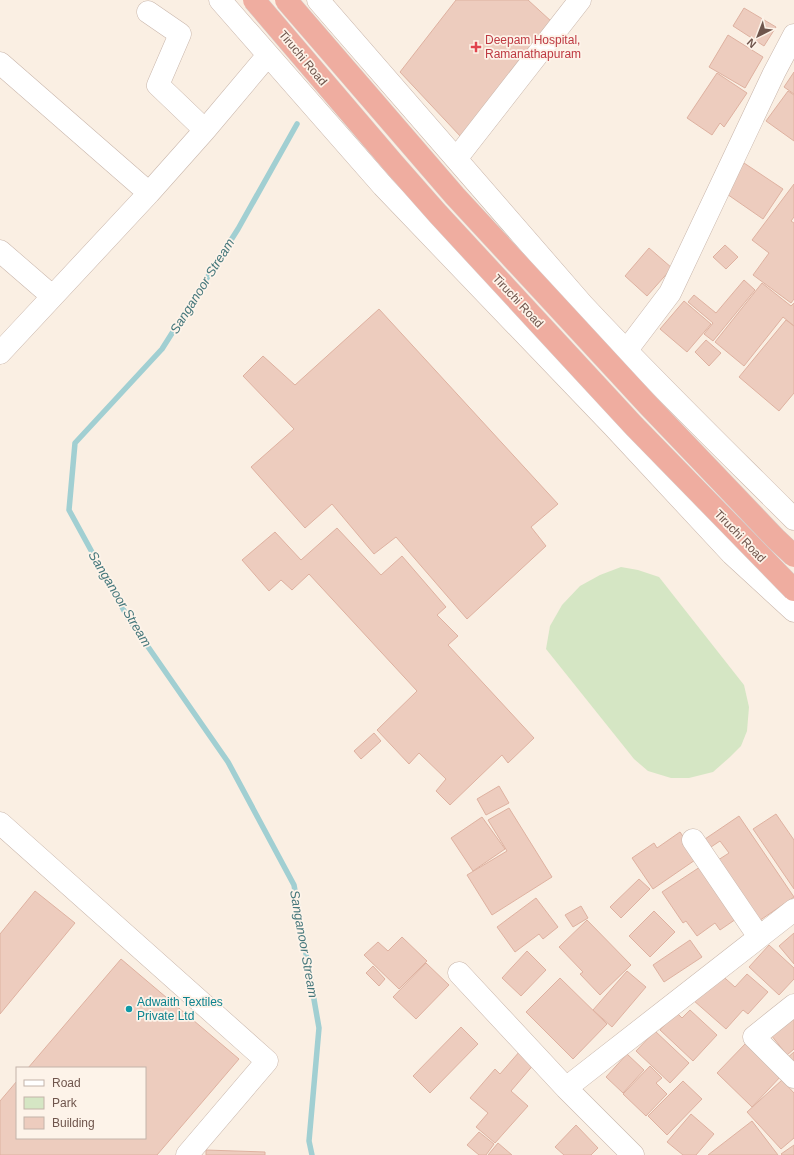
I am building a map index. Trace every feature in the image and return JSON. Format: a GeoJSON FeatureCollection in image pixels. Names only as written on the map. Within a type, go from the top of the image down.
{"type":"FeatureCollection","features":[{"type":"Feature","properties":{"kind":"highway","name":"Tiruchi Road"},"geometry":{"type":"LineString","coordinates":[[254,0],[438,214],[634,426],[794,590]]}},
{"type":"Feature","properties":{"kind":"highway","name":"Tiruchi Road"},"geometry":{"type":"LineString","coordinates":[[286,0],[455,196],[649,406],[794,556]]}},
{"type":"Feature","properties":{"kind":"street"},"geometry":{"type":"LineString","coordinates":[[220,0],[383,186],[613,426],[732,554],[794,611]]}},
{"type":"Feature","properties":{"kind":"street"},"geometry":{"type":"LineString","coordinates":[[318,0],[582,304],[682,408],[790,507],[732,554]]}},
{"type":"Feature","properties":{"kind":"street"},"geometry":{"type":"LineString","coordinates":[[456,159],[580,0]]}},
{"type":"Feature","properties":{"kind":"street"},"geometry":{"type":"LineString","coordinates":[[148,12],[180,34],[158,85],[205,130]]}},
{"type":"Feature","properties":{"kind":"street"},"geometry":{"type":"LineString","coordinates":[[626,351],[670,293],[767,88],[794,35]]}},
{"type":"Feature","properties":{"kind":"street"},"geometry":{"type":"LineString","coordinates":[[0,353],[149,193],[205,130],[268,55]]}},
{"type":"Feature","properties":{"kind":"street"},"geometry":{"type":"LineString","coordinates":[[0,63],[149,193]]}},
{"type":"Feature","properties":{"kind":"street"},"geometry":{"type":"LineString","coordinates":[[0,251],[52,296]]}},
{"type":"Feature","properties":{"kind":"street"},"geometry":{"type":"LineString","coordinates":[[0,823],[268,1061],[187,1155]]}},
{"type":"Feature","properties":{"kind":"street"},"geometry":{"type":"LineString","coordinates":[[693,840],[759,938]]}},
{"type":"Feature","properties":{"kind":"street"},"geometry":{"type":"LineString","coordinates":[[566,1088],[794,910]]}},
{"type":"Feature","properties":{"kind":"street"},"geometry":{"type":"LineString","coordinates":[[459,972],[566,1088],[633,1155]]}},
{"type":"Feature","properties":{"kind":"street"},"geometry":{"type":"LineString","coordinates":[[794,1005],[754,1037],[794,1077]]}},
{"type":"Feature","properties":{"kind":"green space"},"geometry":{"type":"Polygon","coordinates":[[[621,567],[638,570],[659,577],[744,685],[749,707],[747,731],[741,746],[713,772],[689,778],[671,778],[648,771],[634,759],[546,649],[550,626],[562,605],[580,586],[600,575],[621,567]]]}},
{"type":"Feature","properties":{"kind":"building","name":"Deepam Hospital, Ramanathapuram"},"geometry":{"type":"Polygon","coordinates":[[[456,0],[528,0],[552,22],[461,137],[400,72],[456,0]]]}},
{"type":"Feature","properties":{"kind":"building"},"geometry":{"type":"Polygon","coordinates":[[[744,8],[776,27],[764,46],[733,26],[744,8]]]}},
{"type":"Feature","properties":{"kind":"building"},"geometry":{"type":"Polygon","coordinates":[[[728,35],[763,57],[745,88],[709,67],[728,35]]]}},
{"type":"Feature","properties":{"kind":"building"},"geometry":{"type":"Polygon","coordinates":[[[794,72],[794,94],[784,87],[794,72]]]}},
{"type":"Feature","properties":{"kind":"building"},"geometry":{"type":"Polygon","coordinates":[[[717,73],[747,93],[724,127],[720,123],[712,135],[687,118],[717,73]]]}},
{"type":"Feature","properties":{"kind":"building"},"geometry":{"type":"Polygon","coordinates":[[[788,91],[794,95],[794,141],[766,121],[788,91]]]}},
{"type":"Feature","properties":{"kind":"building"},"geometry":{"type":"Polygon","coordinates":[[[744,163],[783,189],[763,219],[724,192],[744,163]]]}},
{"type":"Feature","properties":{"kind":"building"},"geometry":{"type":"Polygon","coordinates":[[[794,184],[794,217],[791,221],[794,223],[794,299],[791,303],[753,275],[769,253],[752,240],[794,184]]]}},
{"type":"Feature","properties":{"kind":"building"},"geometry":{"type":"Polygon","coordinates":[[[725,245],[738,257],[726,269],[713,257],[725,245]]]}},
{"type":"Feature","properties":{"kind":"building"},"geometry":{"type":"Polygon","coordinates":[[[649,248],[672,268],[647,296],[625,276],[649,248]]]}},
{"type":"Feature","properties":{"kind":"building"},"geometry":{"type":"Polygon","coordinates":[[[744,280],[755,290],[713,341],[704,334],[713,323],[688,302],[694,295],[716,313],[744,280]]]}},
{"type":"Feature","properties":{"kind":"building"},"geometry":{"type":"Polygon","coordinates":[[[762,283],[791,306],[794,303],[794,326],[783,317],[744,366],[715,342],[762,283]]]}},
{"type":"Feature","properties":{"kind":"building"},"geometry":{"type":"Polygon","coordinates":[[[684,301],[711,324],[687,352],[660,329],[684,301]]]}},
{"type":"Feature","properties":{"kind":"building"},"geometry":{"type":"Polygon","coordinates":[[[379,309],[558,504],[531,527],[546,546],[467,619],[396,537],[374,554],[332,504],[305,528],[251,467],[294,429],[243,376],[263,356],[295,385],[379,309]]]}},
{"type":"Feature","properties":{"kind":"building"},"geometry":{"type":"Polygon","coordinates":[[[786,320],[794,326],[794,393],[779,411],[739,377],[786,320]]]}},
{"type":"Feature","properties":{"kind":"building"},"geometry":{"type":"Polygon","coordinates":[[[706,340],[721,353],[709,366],[695,352],[706,340]]]}},
{"type":"Feature","properties":{"kind":"building"},"geometry":{"type":"Polygon","coordinates":[[[337,528],[381,575],[402,556],[446,607],[437,615],[458,636],[448,645],[534,738],[508,763],[502,755],[450,805],[436,791],[446,779],[419,753],[409,764],[377,730],[417,691],[309,574],[292,590],[281,580],[269,591],[242,560],[275,532],[301,560],[337,528]]]}},
{"type":"Feature","properties":{"kind":"building"},"geometry":{"type":"Polygon","coordinates":[[[374,733],[381,741],[361,759],[354,751],[374,733]]]}},
{"type":"Feature","properties":{"kind":"building"},"geometry":{"type":"Polygon","coordinates":[[[499,786],[509,803],[486,815],[477,799],[499,786]]]}},
{"type":"Feature","properties":{"kind":"building"},"geometry":{"type":"Polygon","coordinates":[[[509,808],[552,877],[492,915],[467,875],[507,851],[488,820],[509,808]]]}},
{"type":"Feature","properties":{"kind":"building"},"geometry":{"type":"Polygon","coordinates":[[[776,814],[794,840],[794,889],[753,829],[776,814]]]}},
{"type":"Feature","properties":{"kind":"building"},"geometry":{"type":"Polygon","coordinates":[[[739,816],[794,897],[756,923],[715,862],[729,853],[720,841],[711,847],[705,839],[739,816]]]}},
{"type":"Feature","properties":{"kind":"building"},"geometry":{"type":"Polygon","coordinates":[[[482,817],[505,849],[473,871],[451,838],[482,817]]]}},
{"type":"Feature","properties":{"kind":"building"},"geometry":{"type":"Polygon","coordinates":[[[680,832],[698,858],[653,889],[632,858],[654,843],[657,848],[680,832]]]}},
{"type":"Feature","properties":{"kind":"building"},"geometry":{"type":"Polygon","coordinates":[[[703,865],[739,917],[720,930],[715,923],[697,936],[686,921],[683,923],[662,892],[703,865]]]}},
{"type":"Feature","properties":{"kind":"building"},"geometry":{"type":"Polygon","coordinates":[[[639,879],[650,889],[621,918],[610,907],[639,879]]]}},
{"type":"Feature","properties":{"kind":"building"},"geometry":{"type":"Polygon","coordinates":[[[35,891],[75,923],[0,1014],[0,934],[35,891]]]}},
{"type":"Feature","properties":{"kind":"building"},"geometry":{"type":"Polygon","coordinates":[[[536,898],[558,927],[543,939],[539,934],[515,952],[497,927],[536,898]]]}},
{"type":"Feature","properties":{"kind":"building"},"geometry":{"type":"Polygon","coordinates":[[[581,906],[588,918],[573,927],[565,915],[581,906]]]}},
{"type":"Feature","properties":{"kind":"building"},"geometry":{"type":"Polygon","coordinates":[[[654,911],[675,932],[650,957],[629,936],[654,911]]]}},
{"type":"Feature","properties":{"kind":"building"},"geometry":{"type":"Polygon","coordinates":[[[587,920],[631,965],[600,995],[580,974],[583,972],[559,947],[587,920]]]}},
{"type":"Feature","properties":{"kind":"building"},"geometry":{"type":"Polygon","coordinates":[[[794,933],[794,964],[779,946],[794,933]]]}},
{"type":"Feature","properties":{"kind":"building"},"geometry":{"type":"Polygon","coordinates":[[[402,937],[427,961],[399,989],[364,955],[378,942],[388,951],[402,937]]]}},
{"type":"Feature","properties":{"kind":"building"},"geometry":{"type":"Polygon","coordinates":[[[690,940],[702,957],[664,982],[653,965],[690,940]]]}},
{"type":"Feature","properties":{"kind":"building"},"geometry":{"type":"Polygon","coordinates":[[[769,945],[794,968],[794,979],[779,995],[749,967],[769,945]]]}},
{"type":"Feature","properties":{"kind":"building"},"geometry":{"type":"Polygon","coordinates":[[[527,951],[546,970],[521,996],[502,978],[527,951]]]}},
{"type":"Feature","properties":{"kind":"building","name":"Adwaith Textiles Private Ltd"},"geometry":{"type":"Polygon","coordinates":[[[121,959],[239,1059],[157,1155],[0,1155],[0,1101],[16,1082],[16,1139],[146,1139],[146,1067],[29,1067],[121,959]]]}},
{"type":"Feature","properties":{"kind":"building"},"geometry":{"type":"Polygon","coordinates":[[[426,963],[449,985],[416,1019],[393,997],[426,963]]]}},
{"type":"Feature","properties":{"kind":"building"},"geometry":{"type":"Polygon","coordinates":[[[373,966],[385,979],[379,986],[366,973],[373,966]]]}},
{"type":"Feature","properties":{"kind":"building"},"geometry":{"type":"Polygon","coordinates":[[[627,971],[646,987],[612,1027],[593,1010],[627,971]]]}},
{"type":"Feature","properties":{"kind":"building"},"geometry":{"type":"Polygon","coordinates":[[[718,972],[735,987],[747,974],[768,992],[748,1014],[743,1010],[726,1029],[693,1000],[718,972]]]}},
{"type":"Feature","properties":{"kind":"building"},"geometry":{"type":"Polygon","coordinates":[[[560,978],[607,1024],[573,1059],[526,1012],[560,978]]]}},
{"type":"Feature","properties":{"kind":"building"},"geometry":{"type":"Polygon","coordinates":[[[690,1010],[717,1035],[693,1061],[660,1030],[676,1012],[682,1018],[690,1010]]]}},
{"type":"Feature","properties":{"kind":"building"},"geometry":{"type":"Polygon","coordinates":[[[794,1016],[794,1049],[787,1055],[771,1035],[794,1016]]]}},
{"type":"Feature","properties":{"kind":"building"},"geometry":{"type":"Polygon","coordinates":[[[461,1027],[478,1044],[430,1093],[413,1076],[461,1027]]]}},
{"type":"Feature","properties":{"kind":"building"},"geometry":{"type":"Polygon","coordinates":[[[655,1031],[689,1063],[670,1083],[636,1051],[655,1031]]]}},
{"type":"Feature","properties":{"kind":"building"},"geometry":{"type":"Polygon","coordinates":[[[747,1042],[782,1075],[752,1107],[717,1073],[747,1042]]]}},
{"type":"Feature","properties":{"kind":"building"},"geometry":{"type":"Polygon","coordinates":[[[520,1051],[535,1063],[511,1091],[528,1106],[495,1143],[476,1127],[488,1113],[470,1098],[495,1069],[500,1074],[520,1051]]]}},
{"type":"Feature","properties":{"kind":"building"},"geometry":{"type":"Polygon","coordinates":[[[794,1052],[794,1069],[786,1059],[794,1052]]]}},
{"type":"Feature","properties":{"kind":"building"},"geometry":{"type":"Polygon","coordinates":[[[627,1054],[644,1070],[623,1093],[606,1077],[627,1054]]]}},
{"type":"Feature","properties":{"kind":"building"},"geometry":{"type":"Polygon","coordinates":[[[650,1066],[662,1078],[656,1083],[667,1094],[646,1116],[623,1094],[650,1066]]]}},
{"type":"Feature","properties":{"kind":"building"},"geometry":{"type":"Polygon","coordinates":[[[782,1080],[794,1093],[794,1138],[781,1149],[747,1112],[782,1080]]]}},
{"type":"Feature","properties":{"kind":"building"},"geometry":{"type":"Polygon","coordinates":[[[683,1081],[702,1099],[667,1135],[648,1116],[683,1081]]]}},
{"type":"Feature","properties":{"kind":"building"},"geometry":{"type":"Polygon","coordinates":[[[691,1114],[714,1134],[696,1155],[683,1155],[667,1142],[691,1114]]]}},
{"type":"Feature","properties":{"kind":"building"},"geometry":{"type":"Polygon","coordinates":[[[752,1121],[778,1155],[708,1155],[752,1121]]]}},
{"type":"Feature","properties":{"kind":"building"},"geometry":{"type":"Polygon","coordinates":[[[576,1125],[598,1148],[591,1155],[564,1155],[555,1147],[576,1125]]]}},
{"type":"Feature","properties":{"kind":"building"},"geometry":{"type":"Polygon","coordinates":[[[479,1132],[494,1144],[486,1155],[479,1155],[467,1145],[479,1132]]]}},
{"type":"Feature","properties":{"kind":"building"},"geometry":{"type":"Polygon","coordinates":[[[498,1143],[512,1155],[488,1155],[498,1143]]]}},
{"type":"Feature","properties":{"kind":"building"},"geometry":{"type":"Polygon","coordinates":[[[794,1145],[794,1155],[781,1154],[794,1145]]]}},
{"type":"Feature","properties":{"kind":"building"},"geometry":{"type":"Polygon","coordinates":[[[206,1150],[265,1152],[265,1155],[206,1155],[206,1150]]]}},
{"type":"Feature","properties":{"kind":"waterway","name":"Sanganoor Stream"},"geometry":{"type":"LineString","coordinates":[[297,124],[238,229],[162,349],[75,443],[69,510],[128,618],[228,762],[294,885],[319,1028],[309,1141],[312,1155]]}},
{"type":"Feature","properties":{"kind":"place","name":"Deepam Hospital, Ramanathapuram"},"geometry":{"type":"Point","coordinates":[476,47]}},
{"type":"Feature","properties":{"kind":"place","name":"Adwaith Textiles Private Ltd"},"geometry":{"type":"Point","coordinates":[129,1009]}}]}
